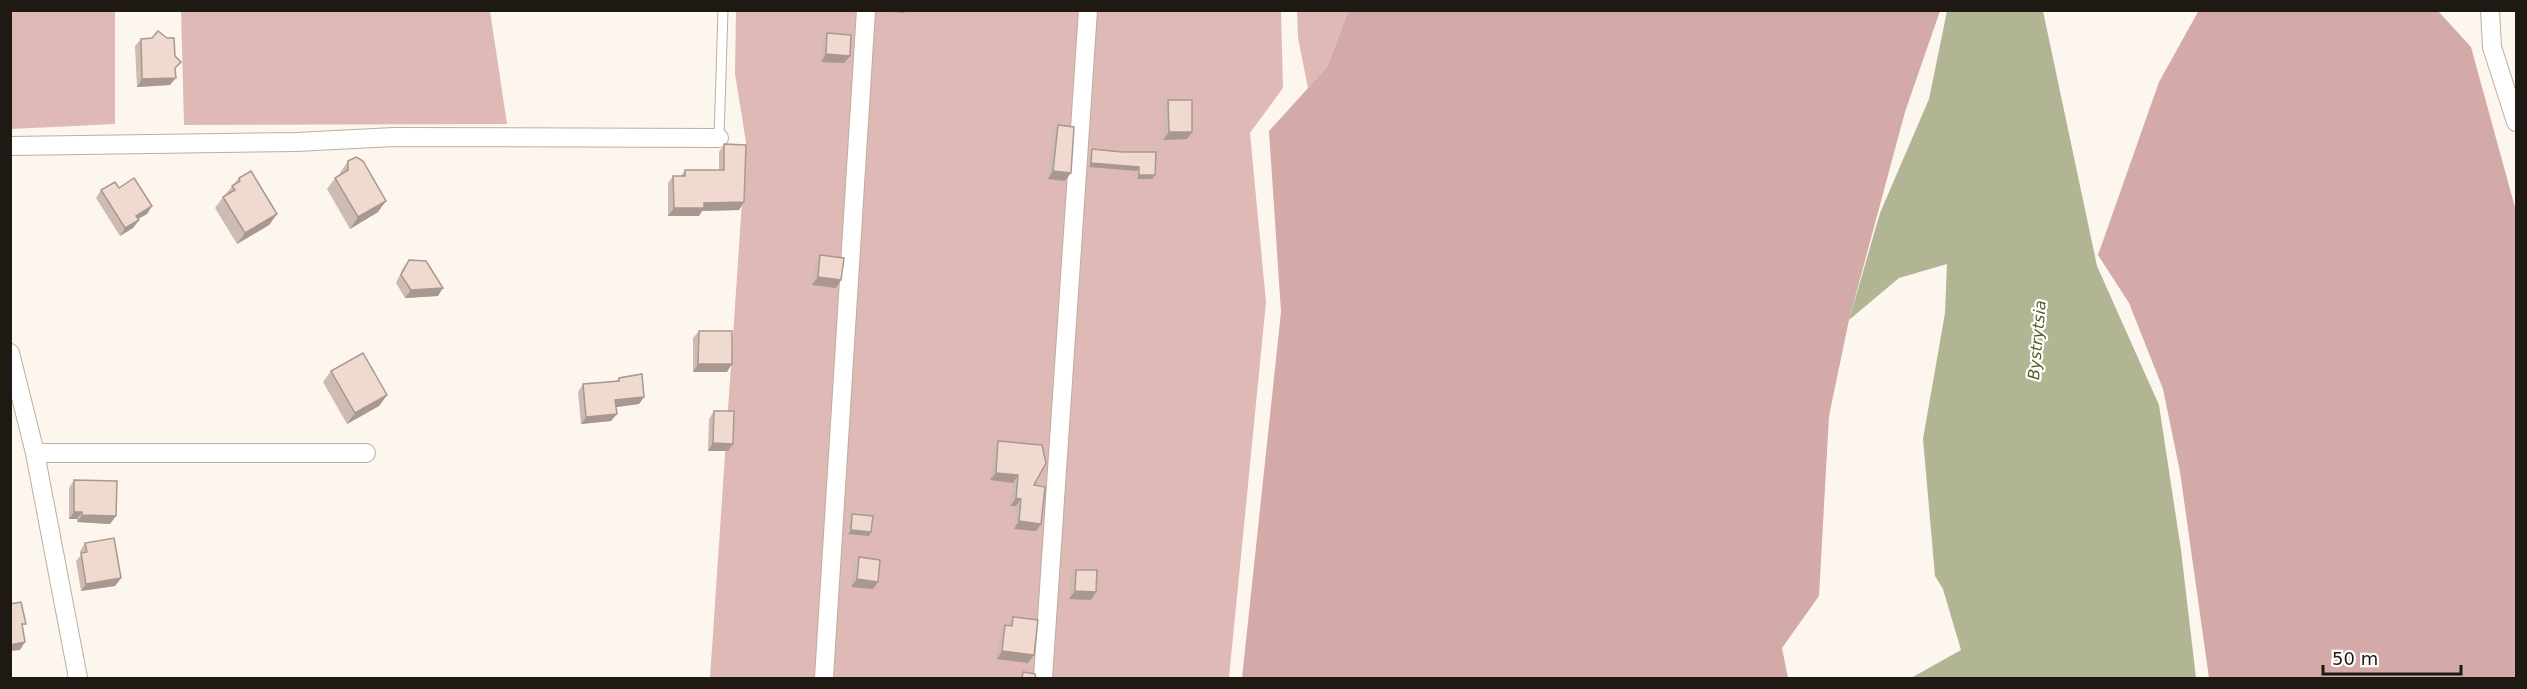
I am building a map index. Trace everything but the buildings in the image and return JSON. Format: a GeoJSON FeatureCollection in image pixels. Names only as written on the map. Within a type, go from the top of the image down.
{"type":"FeatureCollection","features":[{"type":"Feature","properties":{"kind":"street"},"geometry":{"type":"LineString","coordinates":[[825,678],[866,10]]}},
{"type":"Feature","properties":{"kind":"street"},"geometry":{"type":"LineString","coordinates":[[1043,678],[1088,10]]}},
{"type":"Feature","properties":{"kind":"street"},"geometry":{"type":"LineString","coordinates":[[2490,10],[2492,47],[2517,122]]}},
{"type":"Feature","properties":{"kind":"street"},"geometry":{"type":"LineString","coordinates":[[10,146],[296,142],[394,137],[719,138]]}},
{"type":"Feature","properties":{"kind":"street"},"geometry":{"type":"LineString","coordinates":[[10,353],[35,453],[78,678]]}},
{"type":"Feature","properties":{"kind":"street"},"geometry":{"type":"LineString","coordinates":[[35,453],[366,453]]}},
{"type":"Feature","properties":{"kind":"lane"},"geometry":{"type":"LineString","coordinates":[[719,138],[723,10]]}},
{"type":"Feature","properties":{"kind":"shaded area"},"geometry":{"type":"Polygon","coordinates":[[[2199,10],[2438,11],[2471,47],[2516,211],[2516,678],[2209,678],[2180,472],[2163,389],[2129,303],[2098,255],[2159,82],[2199,10]]]}},
{"type":"Feature","properties":{"kind":"shaded area"},"geometry":{"type":"Polygon","coordinates":[[[10,11],[115,11],[115,124],[11,129],[10,11]]]}},
{"type":"Feature","properties":{"kind":"shaded area"},"geometry":{"type":"Polygon","coordinates":[[[181,11],[490,11],[507,124],[184,125],[181,11]]]}},
{"type":"Feature","properties":{"kind":"shaded area"},"geometry":{"type":"Polygon","coordinates":[[[736,11],[1281,11],[1283,88],[1250,133],[1266,302],[1229,678],[710,678],[746,142],[735,74],[736,11]]]}},
{"type":"Feature","properties":{"kind":"shaded area"},"geometry":{"type":"Polygon","coordinates":[[[1297,11],[1348,11],[1327,67],[1308,88],[1298,38],[1297,11]]]}},
{"type":"Feature","properties":{"kind":"shaded area"},"geometry":{"type":"Polygon","coordinates":[[[1348,11],[1940,11],[1905,112],[1849,320],[1829,416],[1819,596],[1782,648],[1788,678],[1242,678],[1281,312],[1269,131],[1327,67],[1348,11]]]}},
{"type":"Feature","properties":{"kind":"water","name":"Bystrytsia"},"geometry":{"type":"Polygon","coordinates":[[[1947,11],[2043,11],[2097,266],[2159,405],[2181,550],[2196,678],[1911,678],[1961,650],[1943,589],[1935,576],[1923,439],[1945,313],[1947,264],[1899,278],[1849,320],[1880,213],[1929,99],[1947,11]]]}}]}
